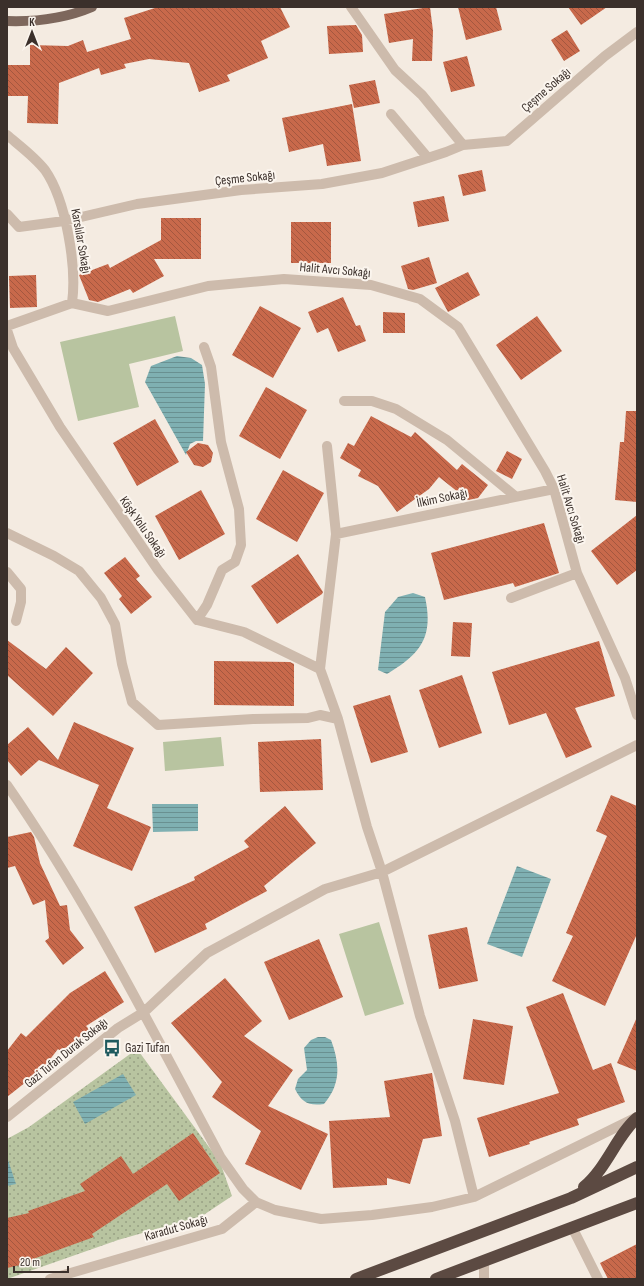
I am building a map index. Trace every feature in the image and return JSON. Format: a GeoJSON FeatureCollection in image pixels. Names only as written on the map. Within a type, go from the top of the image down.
{"type":"FeatureCollection","features":[{"type":"Feature","properties":{"kind":"highway"},"geometry":{"type":"LineString","coordinates":[[571,1198],[596,1177],[637,1117]]}},
{"type":"Feature","properties":{"kind":"highway"},"geometry":{"type":"LineString","coordinates":[[356,1279],[571,1198],[637,1167]]}},
{"type":"Feature","properties":{"kind":"highway"},"geometry":{"type":"LineString","coordinates":[[436,1279],[637,1203]]}},
{"type":"Feature","properties":{"kind":"main road"},"geometry":{"type":"LineString","coordinates":[[7,21],[49,20],[74,14],[92,7]]}},
{"type":"Feature","properties":{"kind":"street"},"geometry":{"type":"LineString","coordinates":[[351,7],[395,70],[422,95],[463,145]]}},
{"type":"Feature","properties":{"kind":"street","name":"Çeşme Sokağı"},"geometry":{"type":"LineString","coordinates":[[7,226],[19,227],[64,221],[137,204],[241,190],[322,184],[382,173],[463,145],[507,141],[605,56],[637,32]]}},
{"type":"Feature","properties":{"kind":"street"},"geometry":{"type":"LineString","coordinates":[[391,114],[428,158]]}},
{"type":"Feature","properties":{"kind":"street","name":"Karslılar Sokağı"},"geometry":{"type":"LineString","coordinates":[[7,135],[35,158],[56,189],[61,203],[74,262],[72,303]]}},
{"type":"Feature","properties":{"kind":"street"},"geometry":{"type":"LineString","coordinates":[[7,214],[19,227]]}},
{"type":"Feature","properties":{"kind":"street","name":"Halit Avcı Sokağı"},"geometry":{"type":"LineString","coordinates":[[72,303],[108,311],[208,286],[284,279],[371,285],[420,299],[458,327],[545,471],[554,489],[577,574],[625,678],[637,715]]}},
{"type":"Feature","properties":{"kind":"street"},"geometry":{"type":"LineString","coordinates":[[7,326],[72,303]]}},
{"type":"Feature","properties":{"kind":"street","name":"Köşk Yolu Sokağı"},"geometry":{"type":"LineString","coordinates":[[7,330],[13,348],[60,428],[158,570],[197,620]]}},
{"type":"Feature","properties":{"kind":"street"},"geometry":{"type":"LineString","coordinates":[[204,347],[211,367],[221,442],[239,509],[242,545],[235,562],[222,570],[207,605],[197,620],[244,632],[320,669]]}},
{"type":"Feature","properties":{"kind":"street"},"geometry":{"type":"LineString","coordinates":[[344,401],[372,401],[396,409],[447,440],[515,496]]}},
{"type":"Feature","properties":{"kind":"street"},"geometry":{"type":"LineString","coordinates":[[327,446],[336,534],[320,669],[338,720],[367,828],[382,872],[420,1016],[455,1121],[474,1197]]}},
{"type":"Feature","properties":{"kind":"street","name":"İlkim Sokağı"},"geometry":{"type":"LineString","coordinates":[[336,534],[554,489]]}},
{"type":"Feature","properties":{"kind":"street"},"geometry":{"type":"LineString","coordinates":[[7,533],[54,556],[79,571],[101,598],[115,624],[122,664],[132,702],[158,725],[253,719],[308,718],[320,715],[338,720]]}},
{"type":"Feature","properties":{"kind":"street"},"geometry":{"type":"LineString","coordinates":[[7,572],[21,589],[21,602],[16,621]]}},
{"type":"Feature","properties":{"kind":"street"},"geometry":{"type":"LineString","coordinates":[[510,598],[577,574]]}},
{"type":"Feature","properties":{"kind":"street","name":"Gazi Tufan Durak Sokağı"},"geometry":{"type":"LineString","coordinates":[[7,1117],[118,1028],[144,1012],[207,953],[325,888],[382,872],[637,745]]}},
{"type":"Feature","properties":{"kind":"street"},"geometry":{"type":"LineString","coordinates":[[7,785],[29,817],[87,912],[144,1012],[221,1158],[243,1189],[256,1202],[274,1210],[321,1218],[432,1208],[474,1197],[637,1117]]}},
{"type":"Feature","properties":{"kind":"street","name":"Karadut Sokağı"},"geometry":{"type":"LineString","coordinates":[[50,1279],[222,1229],[256,1202]]}},
{"type":"Feature","properties":{"kind":"street"},"geometry":{"type":"LineString","coordinates":[[572,1228],[598,1279]]}},
{"type":"Feature","properties":{"kind":"street"},"geometry":{"type":"LineString","coordinates":[[484,1261],[484,1279]]}},
{"type":"Feature","properties":{"kind":"green space"},"geometry":{"type":"Polygon","coordinates":[[[175,316],[183,351],[129,364],[139,407],[78,421],[60,342],[175,316]]]}},
{"type":"Feature","properties":{"kind":"green space"},"geometry":{"type":"Polygon","coordinates":[[[221,737],[224,766],[165,771],[163,742],[221,737]]]}},
{"type":"Feature","properties":{"kind":"green space"},"geometry":{"type":"Polygon","coordinates":[[[379,922],[404,1004],[365,1016],[339,934],[379,922]]]}},
{"type":"Feature","properties":{"kind":"green space"},"geometry":{"type":"Polygon","coordinates":[[[137,1049],[220,1162],[232,1196],[202,1216],[118,1240],[7,1279],[7,1139],[29,1127],[137,1049]]]}},
{"type":"Feature","properties":{"kind":"water"},"geometry":{"type":"Polygon","coordinates":[[[177,356],[191,358],[202,365],[205,384],[203,441],[196,441],[190,444],[186,455],[145,382],[151,366],[177,356]]]}},
{"type":"Feature","properties":{"kind":"water"},"geometry":{"type":"Polygon","coordinates":[[[413,593],[425,597],[428,624],[426,634],[416,652],[387,674],[378,670],[385,612],[398,597],[413,593]]]}},
{"type":"Feature","properties":{"kind":"water"},"geometry":{"type":"Polygon","coordinates":[[[152,804],[198,804],[198,831],[153,832],[152,804]]]}},
{"type":"Feature","properties":{"kind":"water"},"geometry":{"type":"Polygon","coordinates":[[[517,866],[551,879],[522,957],[487,944],[517,866]]]}},
{"type":"Feature","properties":{"kind":"water"},"geometry":{"type":"Polygon","coordinates":[[[318,1037],[325,1037],[331,1040],[336,1057],[337,1074],[334,1089],[324,1104],[310,1104],[300,1098],[295,1089],[298,1079],[307,1070],[304,1048],[311,1040],[318,1037]]]}},
{"type":"Feature","properties":{"kind":"water"},"geometry":{"type":"Polygon","coordinates":[[[123,1074],[136,1095],[85,1124],[73,1102],[123,1074]]]}},
{"type":"Feature","properties":{"kind":"water"},"geometry":{"type":"Polygon","coordinates":[[[8,1160],[16,1184],[7,1186],[7,1161],[8,1160]]]}},
{"type":"Feature","properties":{"kind":"building"},"geometry":{"type":"Polygon","coordinates":[[[158,7],[280,7],[290,27],[261,41],[268,58],[227,75],[230,81],[199,92],[189,63],[149,59],[124,64],[126,68],[101,75],[99,68],[59,83],[58,124],[27,123],[28,96],[7,96],[7,65],[30,65],[30,45],[68,46],[83,40],[87,52],[131,39],[124,18],[158,7]]]}},
{"type":"Feature","properties":{"kind":"building"},"geometry":{"type":"Polygon","coordinates":[[[430,7],[433,31],[432,61],[412,61],[413,39],[389,43],[384,14],[430,7]]]}},
{"type":"Feature","properties":{"kind":"building"},"geometry":{"type":"Polygon","coordinates":[[[458,7],[496,7],[502,30],[466,40],[458,7]]]}},
{"type":"Feature","properties":{"kind":"building"},"geometry":{"type":"Polygon","coordinates":[[[568,7],[607,7],[581,25],[568,7]]]}},
{"type":"Feature","properties":{"kind":"building"},"geometry":{"type":"Polygon","coordinates":[[[356,25],[362,35],[363,52],[329,54],[327,26],[356,25]]]}},
{"type":"Feature","properties":{"kind":"building"},"geometry":{"type":"Polygon","coordinates":[[[567,30],[580,51],[564,61],[551,40],[567,30]]]}},
{"type":"Feature","properties":{"kind":"building"},"geometry":{"type":"Polygon","coordinates":[[[467,56],[475,86],[451,92],[443,62],[467,56]]]}},
{"type":"Feature","properties":{"kind":"building"},"geometry":{"type":"Polygon","coordinates":[[[375,80],[380,103],[354,108],[349,85],[375,80]]]}},
{"type":"Feature","properties":{"kind":"building"},"geometry":{"type":"Polygon","coordinates":[[[352,104],[361,161],[327,166],[323,144],[289,152],[282,118],[352,104]]]}},
{"type":"Feature","properties":{"kind":"building"},"geometry":{"type":"Polygon","coordinates":[[[482,170],[486,191],[463,196],[458,175],[482,170]]]}},
{"type":"Feature","properties":{"kind":"building"},"geometry":{"type":"Polygon","coordinates":[[[444,196],[449,221],[418,227],[413,202],[444,196]]]}},
{"type":"Feature","properties":{"kind":"building"},"geometry":{"type":"Polygon","coordinates":[[[161,218],[201,218],[201,259],[154,259],[164,276],[133,293],[130,289],[98,302],[89,300],[79,275],[108,264],[110,268],[161,240],[161,218]]]}},
{"type":"Feature","properties":{"kind":"building"},"geometry":{"type":"Polygon","coordinates":[[[291,222],[331,222],[331,263],[291,263],[291,222]]]}},
{"type":"Feature","properties":{"kind":"building"},"geometry":{"type":"Polygon","coordinates":[[[429,257],[437,283],[413,290],[408,289],[401,266],[429,257]]]}},
{"type":"Feature","properties":{"kind":"building"},"geometry":{"type":"Polygon","coordinates":[[[468,272],[480,295],[448,312],[435,288],[468,272]]]}},
{"type":"Feature","properties":{"kind":"building"},"geometry":{"type":"Polygon","coordinates":[[[36,275],[37,307],[10,308],[9,276],[36,275]]]}},
{"type":"Feature","properties":{"kind":"building"},"geometry":{"type":"Polygon","coordinates":[[[343,297],[356,326],[360,325],[366,341],[338,352],[328,328],[317,333],[308,312],[343,297]]]}},
{"type":"Feature","properties":{"kind":"building"},"geometry":{"type":"Polygon","coordinates":[[[260,306],[301,328],[273,378],[232,355],[260,306]]]}},
{"type":"Feature","properties":{"kind":"building"},"geometry":{"type":"Polygon","coordinates":[[[383,312],[405,313],[405,333],[383,333],[383,312]]]}},
{"type":"Feature","properties":{"kind":"building"},"geometry":{"type":"Polygon","coordinates":[[[537,316],[562,351],[521,380],[496,345],[537,316]]]}},
{"type":"Feature","properties":{"kind":"building"},"geometry":{"type":"Polygon","coordinates":[[[266,387],[307,410],[280,459],[239,436],[266,387]]]}},
{"type":"Feature","properties":{"kind":"building"},"geometry":{"type":"Polygon","coordinates":[[[626,411],[637,411],[637,502],[615,500],[620,442],[624,442],[626,411]]]}},
{"type":"Feature","properties":{"kind":"building"},"geometry":{"type":"Polygon","coordinates":[[[371,416],[411,437],[415,432],[457,470],[462,464],[488,485],[478,498],[468,500],[439,477],[429,489],[397,512],[378,486],[358,476],[361,470],[340,458],[348,443],[354,446],[371,416]]]}},
{"type":"Feature","properties":{"kind":"building"},"geometry":{"type":"Polygon","coordinates":[[[155,419],[179,462],[137,486],[113,443],[155,419]]]}},
{"type":"Feature","properties":{"kind":"building"},"geometry":{"type":"Polygon","coordinates":[[[198,443],[208,445],[213,453],[211,462],[203,467],[194,465],[186,452],[198,443]]]}},
{"type":"Feature","properties":{"kind":"building"},"geometry":{"type":"Polygon","coordinates":[[[507,451],[522,459],[512,479],[496,471],[507,451]]]}},
{"type":"Feature","properties":{"kind":"building"},"geometry":{"type":"Polygon","coordinates":[[[283,470],[324,493],[297,542],[256,519],[283,470]]]}},
{"type":"Feature","properties":{"kind":"building"},"geometry":{"type":"Polygon","coordinates":[[[201,490],[225,534],[179,560],[155,516],[201,490]]]}},
{"type":"Feature","properties":{"kind":"building"},"geometry":{"type":"Polygon","coordinates":[[[637,515],[637,570],[617,585],[591,551],[637,515]]]}},
{"type":"Feature","properties":{"kind":"building"},"geometry":{"type":"Polygon","coordinates":[[[544,523],[559,573],[515,587],[513,583],[444,600],[431,553],[544,523]]]}},
{"type":"Feature","properties":{"kind":"building"},"geometry":{"type":"Polygon","coordinates":[[[298,554],[323,592],[277,624],[251,586],[298,554]]]}},
{"type":"Feature","properties":{"kind":"building"},"geometry":{"type":"Polygon","coordinates":[[[125,557],[140,576],[136,579],[152,597],[131,614],[119,599],[122,596],[104,573],[125,557]]]}},
{"type":"Feature","properties":{"kind":"building"},"geometry":{"type":"Polygon","coordinates":[[[453,622],[472,623],[470,657],[451,656],[453,622]]]}},
{"type":"Feature","properties":{"kind":"building"},"geometry":{"type":"Polygon","coordinates":[[[7,640],[46,669],[66,647],[93,673],[53,716],[7,675],[7,640]]]}},
{"type":"Feature","properties":{"kind":"building"},"geometry":{"type":"Polygon","coordinates":[[[599,641],[615,696],[575,708],[592,747],[566,758],[546,713],[509,725],[492,672],[599,641]]]}},
{"type":"Feature","properties":{"kind":"building"},"geometry":{"type":"Polygon","coordinates":[[[214,661],[290,662],[294,664],[294,706],[214,705],[214,661]]]}},
{"type":"Feature","properties":{"kind":"building"},"geometry":{"type":"Polygon","coordinates":[[[462,675],[482,733],[439,748],[419,690],[462,675]]]}},
{"type":"Feature","properties":{"kind":"building"},"geometry":{"type":"Polygon","coordinates":[[[390,695],[408,752],[371,763],[353,706],[390,695]]]}},
{"type":"Feature","properties":{"kind":"building"},"geometry":{"type":"Polygon","coordinates":[[[74,722],[134,748],[107,808],[151,827],[132,871],[73,846],[99,785],[39,760],[21,776],[7,760],[7,745],[28,727],[58,760],[74,722]]]}},
{"type":"Feature","properties":{"kind":"building"},"geometry":{"type":"Polygon","coordinates":[[[321,739],[323,790],[260,792],[258,742],[321,739]]]}},
{"type":"Feature","properties":{"kind":"building"},"geometry":{"type":"Polygon","coordinates":[[[611,795],[637,806],[637,934],[605,1006],[552,981],[573,936],[566,933],[607,836],[596,831],[611,795]]]}},
{"type":"Feature","properties":{"kind":"building"},"geometry":{"type":"Polygon","coordinates":[[[285,806],[316,843],[264,886],[267,891],[205,924],[207,929],[155,953],[134,907],[195,880],[194,877],[249,847],[244,841],[285,806]]]}},
{"type":"Feature","properties":{"kind":"building"},"geometry":{"type":"Polygon","coordinates":[[[31,832],[34,837],[40,863],[60,906],[67,905],[70,930],[84,948],[63,965],[45,941],[49,938],[45,900],[33,905],[15,866],[7,868],[7,837],[31,832]]]}},
{"type":"Feature","properties":{"kind":"building"},"geometry":{"type":"Polygon","coordinates":[[[467,927],[478,981],[439,989],[428,935],[467,927]]]}},
{"type":"Feature","properties":{"kind":"building"},"geometry":{"type":"Polygon","coordinates":[[[319,939],[343,997],[289,1020],[264,962],[319,939]]]}},
{"type":"Feature","properties":{"kind":"building"},"geometry":{"type":"Polygon","coordinates":[[[105,971],[124,1002],[86,1026],[91,1031],[66,1056],[58,1049],[34,1080],[31,1078],[7,1097],[7,1051],[21,1033],[26,1037],[70,993],[105,971]]]}},
{"type":"Feature","properties":{"kind":"building"},"geometry":{"type":"Polygon","coordinates":[[[225,978],[262,1021],[244,1036],[293,1070],[268,1106],[328,1134],[301,1190],[245,1164],[261,1131],[212,1097],[222,1082],[171,1023],[225,978]]]}},
{"type":"Feature","properties":{"kind":"building"},"geometry":{"type":"Polygon","coordinates":[[[563,993],[593,1070],[611,1063],[625,1102],[577,1119],[579,1125],[529,1142],[530,1144],[489,1157],[477,1118],[559,1093],[526,1007],[563,993]]]}},
{"type":"Feature","properties":{"kind":"building"},"geometry":{"type":"Polygon","coordinates":[[[637,1017],[637,1071],[617,1063],[637,1017]]]}},
{"type":"Feature","properties":{"kind":"building"},"geometry":{"type":"Polygon","coordinates":[[[473,1019],[513,1026],[504,1085],[463,1079],[473,1019]]]}},
{"type":"Feature","properties":{"kind":"building"},"geometry":{"type":"Polygon","coordinates":[[[432,1073],[442,1136],[423,1139],[410,1184],[387,1178],[387,1185],[333,1188],[329,1121],[390,1117],[384,1081],[432,1073]]]}},
{"type":"Feature","properties":{"kind":"building"},"geometry":{"type":"Polygon","coordinates":[[[193,1133],[220,1173],[179,1201],[167,1184],[92,1234],[94,1237],[33,1259],[34,1262],[7,1268],[7,1218],[29,1213],[28,1211],[85,1191],[80,1184],[121,1156],[133,1174],[193,1133]]]}},
{"type":"Feature","properties":{"kind":"building"},"geometry":{"type":"Polygon","coordinates":[[[637,1244],[637,1279],[608,1279],[600,1263],[637,1244]]]}},
{"type":"Feature","properties":{"kind":"place","name":"Gazi Tufan"},"geometry":{"type":"Point","coordinates":[112,1048]}}]}
